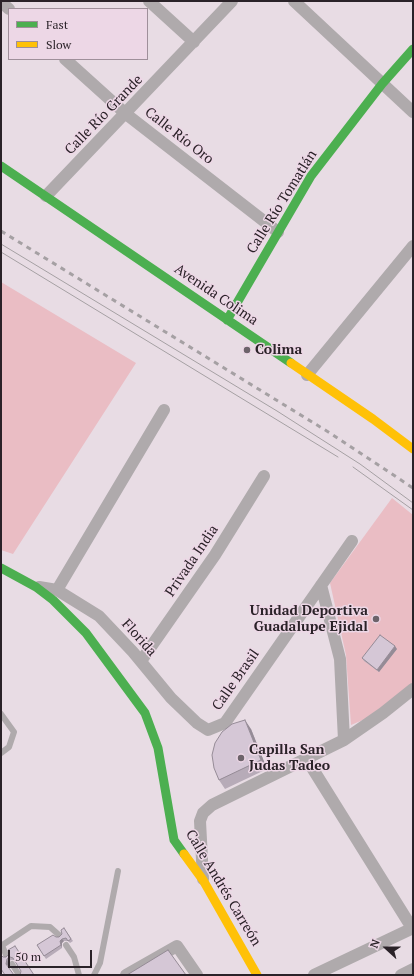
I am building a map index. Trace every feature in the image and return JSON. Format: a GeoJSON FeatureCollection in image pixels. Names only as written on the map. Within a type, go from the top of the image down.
{"type":"FeatureCollection","features":[{"type":"Feature","properties":{"kind":"street"},"geometry":{"type":"LineString","coordinates":[[149,1],[194,42]]}},
{"type":"Feature","properties":{"kind":"street","name":"Calle Río Grande"},"geometry":{"type":"LineString","coordinates":[[46,196],[126,114],[232,1]]}},
{"type":"Feature","properties":{"kind":"street"},"geometry":{"type":"LineString","coordinates":[[294,1],[413,112]]}},
{"type":"Feature","properties":{"kind":"street","name":"Calle Río Tomatlán"},"geometry":{"type":"LineString","coordinates":[[227,320],[311,176],[382,84],[413,49]]}},
{"type":"Feature","properties":{"kind":"street","name":"Calle Río Oro"},"geometry":{"type":"LineString","coordinates":[[66,60],[126,114],[278,232]]}},
{"type":"Feature","properties":{"kind":"street","name":"Avenida Colima"},"geometry":{"type":"LineString","coordinates":[[1,166],[373,419],[413,449]]}},
{"type":"Feature","properties":{"kind":"street"},"geometry":{"type":"LineString","coordinates":[[307,375],[413,246]]}},
{"type":"Feature","properties":{"kind":"street"},"geometry":{"type":"LineString","coordinates":[[56,590],[164,410]]}},
{"type":"Feature","properties":{"kind":"street","name":"Privada India"},"geometry":{"type":"LineString","coordinates":[[141,661],[215,555],[264,476]]}},
{"type":"Feature","properties":{"kind":"street","name":"Calle Brasil"},"geometry":{"type":"LineString","coordinates":[[208,730],[225,723],[352,541]]}},
{"type":"Feature","properties":{"kind":"street","name":"Calle Andrés Carreón"},"geometry":{"type":"LineString","coordinates":[[1,568],[36,587],[53,600],[86,633],[145,713],[158,748],[174,840],[203,880],[257,975]]}},
{"type":"Feature","properties":{"kind":"street"},"geometry":{"type":"LineString","coordinates":[[322,585],[340,659],[344,740]]}},
{"type":"Feature","properties":{"kind":"street","name":"Florida"},"geometry":{"type":"LineString","coordinates":[[36,587],[56,590],[99,616],[141,661],[171,698],[197,723],[208,730]]}},
{"type":"Feature","properties":{"kind":"street"},"geometry":{"type":"LineString","coordinates":[[203,880],[200,820],[203,813],[212,805],[344,740],[383,713],[413,689]]}},
{"type":"Feature","properties":{"kind":"street"},"geometry":{"type":"LineString","coordinates":[[306,758],[413,928],[314,975]]}},
{"type":"Feature","properties":{"kind":"street"},"geometry":{"type":"LineString","coordinates":[[126,975],[177,946],[197,975]]}},
{"type":"Feature","properties":{"kind":"street"},"geometry":{"type":"LineString","coordinates":[[401,975],[413,969]]}},
{"type":"Feature","properties":{"kind":"lane"},"geometry":{"type":"LineString","coordinates":[[1,714],[14,732],[9,747],[1,753]]}},
{"type":"Feature","properties":{"kind":"lane"},"geometry":{"type":"LineString","coordinates":[[94,975],[100,963],[118,871]]}},
{"type":"Feature","properties":{"kind":"lane"},"geometry":{"type":"LineString","coordinates":[[6,955],[1,946],[31,926],[50,927],[59,935]]}},
{"type":"Feature","properties":{"kind":"lane"},"geometry":{"type":"LineString","coordinates":[[66,945],[74,957],[79,975]]}},
{"type":"Feature","properties":{"kind":"lane"},"geometry":{"type":"LineString","coordinates":[[12,964],[19,975]]}},
{"type":"Feature","properties":{"kind":"shaded area"},"geometry":{"type":"Polygon","coordinates":[[[1,282],[136,363],[13,554],[1,550],[1,282]]]}},
{"type":"Feature","properties":{"kind":"shaded area","name":"Unidad Deportiva Guadalupe Ejidal"},"geometry":{"type":"Polygon","coordinates":[[[392,498],[413,515],[413,683],[377,714],[351,725],[346,655],[330,583],[392,498]]]}},
{"type":"Feature","properties":{"kind":"building"},"geometry":{"type":"Polygon","coordinates":[[[380,635],[395,646],[377,670],[362,658],[380,635]]]}},
{"type":"Feature","properties":{"kind":"building","name":"Capilla San Judas Tadeo"},"geometry":{"type":"Polygon","coordinates":[[[245,720],[261,760],[219,780],[214,768],[212,755],[215,743],[222,732],[232,724],[245,720]]]}},
{"type":"Feature","properties":{"kind":"building"},"geometry":{"type":"Polygon","coordinates":[[[64,928],[71,939],[68,941],[66,938],[62,939],[60,941],[61,945],[44,956],[37,945],[53,935],[59,937],[62,934],[61,930],[64,928]]]}},
{"type":"Feature","properties":{"kind":"building"},"geometry":{"type":"Polygon","coordinates":[[[15,946],[34,975],[20,975],[21,971],[13,958],[10,957],[7,959],[6,964],[14,975],[5,975],[1,969],[1,955],[6,957],[9,954],[8,950],[15,946]]]}},
{"type":"Feature","properties":{"kind":"building"},"geometry":{"type":"Polygon","coordinates":[[[168,950],[186,975],[127,975],[168,950]]]}},
{"type":"Feature","properties":{"kind":"tram line"},"geometry":{"type":"LineString","coordinates":[[1,244],[277,411],[360,464],[413,503]]}},
{"type":"Feature","properties":{"kind":"tram line"},"geometry":{"type":"LineString","coordinates":[[1,252],[338,457]]}},
{"type":"Feature","properties":{"kind":"tram line"},"geometry":{"type":"LineString","coordinates":[[353,467],[413,510]]}},
{"type":"Feature","properties":{"kind":"railway"},"geometry":{"type":"LineString","coordinates":[[1,231],[330,433],[413,488]]}},
{"type":"Feature","properties":{"kind":"traffic: fast"},"geometry":{"type":"LineString","coordinates":[[227,320],[311,176],[382,84],[413,49]]}},
{"type":"Feature","properties":{"kind":"traffic: fast"},"geometry":{"type":"LineString","coordinates":[[1,166],[291,363]]}},
{"type":"Feature","properties":{"kind":"traffic: fast"},"geometry":{"type":"LineString","coordinates":[[1,568],[36,587],[53,600],[86,633],[145,713],[158,748],[174,840],[184,854]]}},
{"type":"Feature","properties":{"kind":"traffic: slow"},"geometry":{"type":"LineString","coordinates":[[291,363],[373,419],[413,449]]}},
{"type":"Feature","properties":{"kind":"traffic: slow"},"geometry":{"type":"LineString","coordinates":[[184,854],[203,880],[257,975]]}},
{"type":"Feature","properties":{"kind":"place","name":"Colima"},"geometry":{"type":"Point","coordinates":[247,350]}},
{"type":"Feature","properties":{"kind":"place","name":"Unidad Deportiva Guadalupe Ejidal"},"geometry":{"type":"Point","coordinates":[376,619]}},
{"type":"Feature","properties":{"kind":"place","name":"Capilla San Judas Tadeo"},"geometry":{"type":"Point","coordinates":[241,758]}}]}
